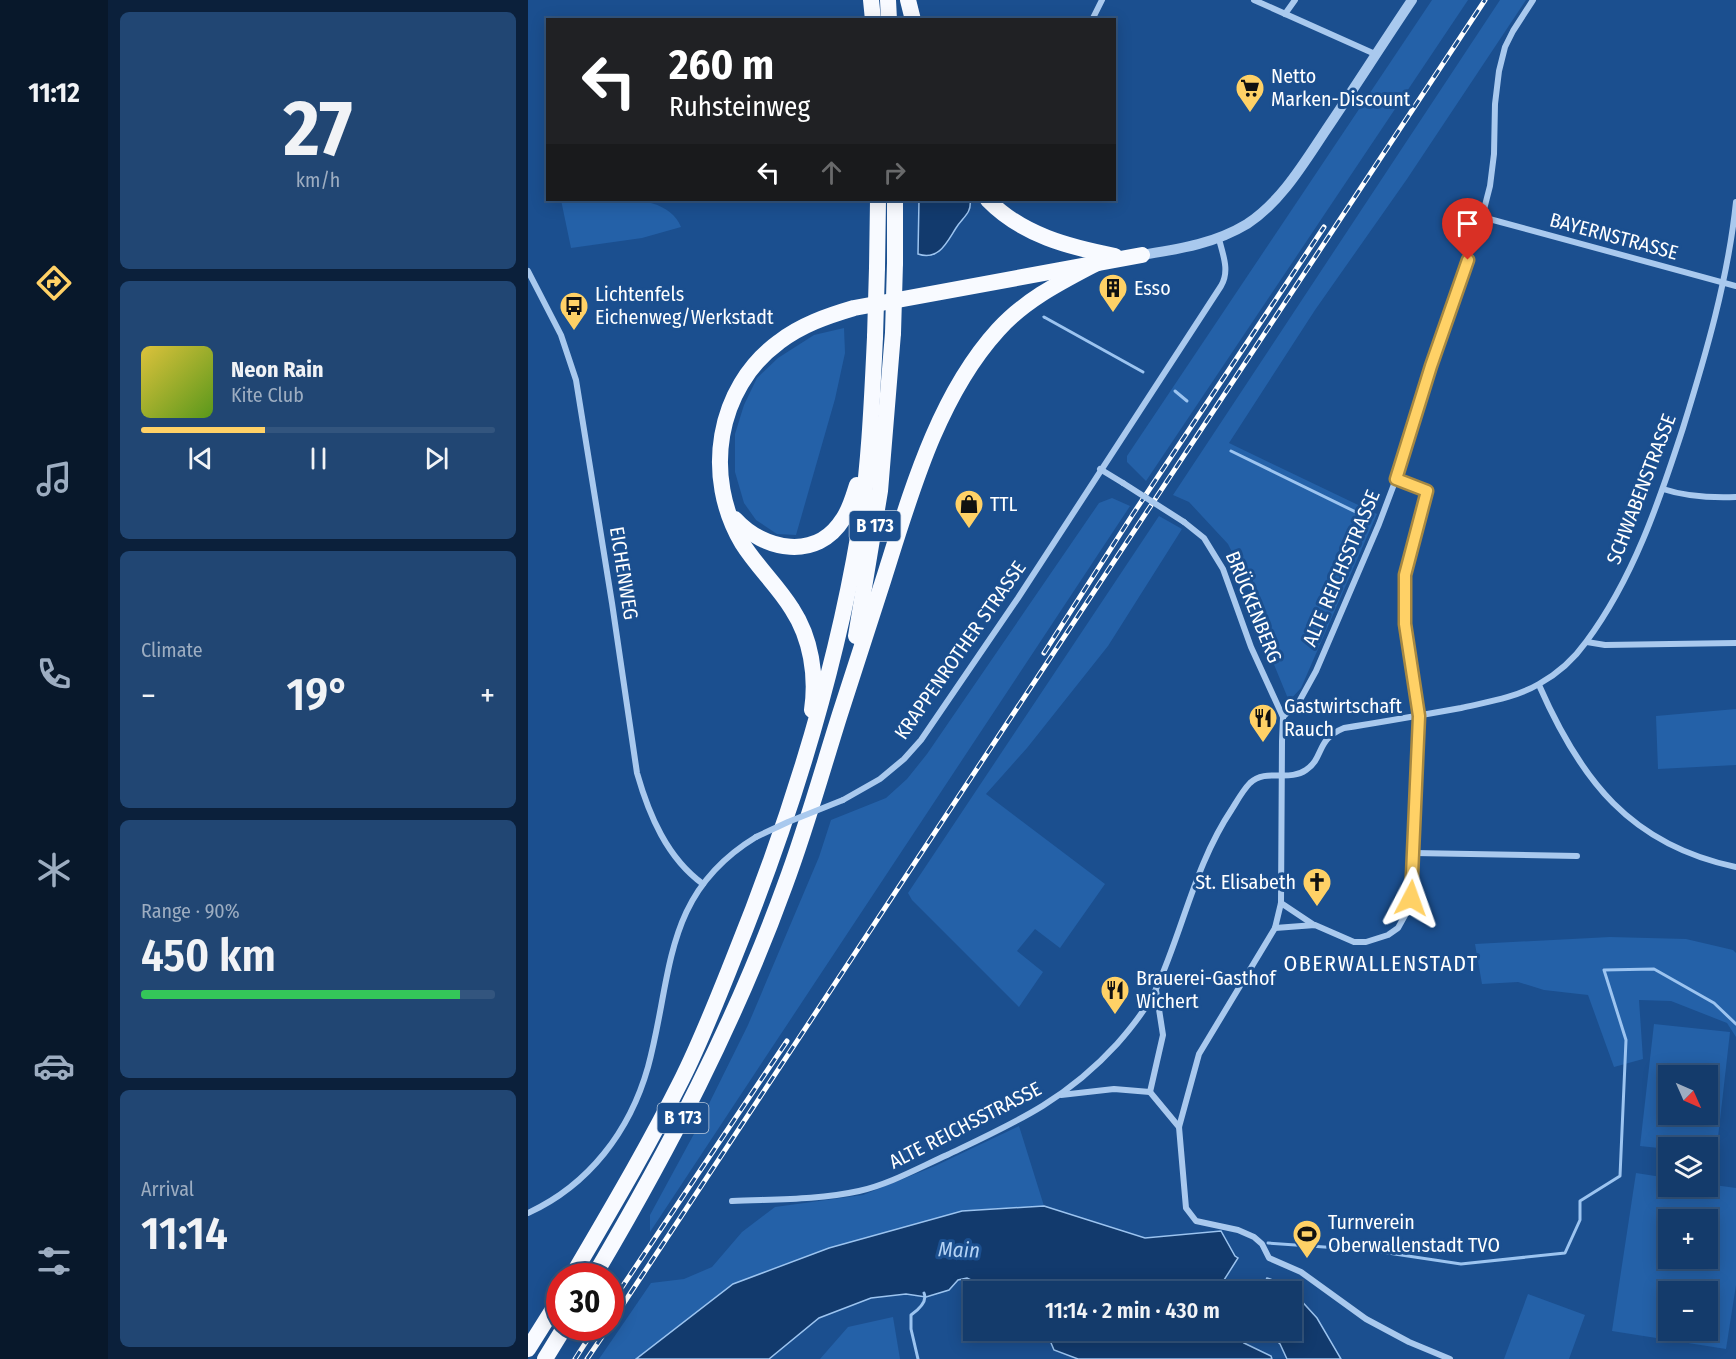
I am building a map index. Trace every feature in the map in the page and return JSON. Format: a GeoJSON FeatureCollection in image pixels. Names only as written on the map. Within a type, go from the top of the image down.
{"type":"FeatureCollection","features":[{"type":"Feature","properties":{"kind":"highway"},"geometry":{"type":"LineString","coordinates":[[871,0],[873,18]]}},
{"type":"Feature","properties":{"kind":"highway"},"geometry":{"type":"LineString","coordinates":[[888,0],[889,18]]}},
{"type":"Feature","properties":{"kind":"highway"},"geometry":{"type":"LineString","coordinates":[[908,0],[912,18]]}},
{"type":"Feature","properties":{"kind":"highway","name":"B 173"},"geometry":{"type":"LineString","coordinates":[[580,1263],[647,1148],[688,1067],[763,886],[822,700],[840,628],[859,530],[872,400],[878,201]]}},
{"type":"Feature","properties":{"kind":"highway","name":"B 173"},"geometry":{"type":"LineString","coordinates":[[601,1263],[663,1156],[730,1023],[785,885],[813,806],[840,716],[871,557],[880,491],[893,333],[895,201]]}},
{"type":"Feature","properties":{"kind":"highway"},"geometry":{"type":"LineString","coordinates":[[989,201],[1015,222],[1048,239],[1125,258]]}},
{"type":"Feature","properties":{"kind":"highway"},"geometry":{"type":"LineString","coordinates":[[802,766],[814,697],[812,660],[805,632],[792,609],[743,543],[729,513],[722,489],[719,465],[726,414],[736,391],[754,365],[779,342],[811,323],[854,308],[1142,255]]}},
{"type":"Feature","properties":{"kind":"highway"},"geometry":{"type":"LineString","coordinates":[[840,716],[918,475],[933,435],[962,379],[996,332],[1021,307],[1099,262]]}},
{"type":"Feature","properties":{"kind":"highway"},"geometry":{"type":"LineString","coordinates":[[729,513],[754,536],[772,545],[791,548],[812,544],[833,532],[843,520],[852,501],[867,453]]}},
{"type":"Feature","properties":{"kind":"highway"},"geometry":{"type":"LineString","coordinates":[[528,1349],[546,1320]]}},
{"type":"Feature","properties":{"kind":"highway"},"geometry":{"type":"LineString","coordinates":[[545,1359],[556,1341]]}},
{"type":"Feature","properties":{"kind":"street"},"geometry":{"type":"LineString","coordinates":[[1093,18],[1102,0]]}},
{"type":"Feature","properties":{"kind":"street"},"geometry":{"type":"LineString","coordinates":[[1254,0],[1375,54]]}},
{"type":"Feature","properties":{"kind":"street"},"geometry":{"type":"LineString","coordinates":[[1285,14],[1295,0]]}},
{"type":"Feature","properties":{"kind":"street"},"geometry":{"type":"LineString","coordinates":[[1142,255],[1219,239],[1245,225],[1271,204],[1290,182],[1344,104],[1412,0]]}},
{"type":"Feature","properties":{"kind":"street","name":"ALTE REICHSSTRASSE"},"geometry":{"type":"LineString","coordinates":[[1283,717],[1300,700],[1316,671],[1396,479],[1431,366],[1482,217],[1492,165],[1499,71],[1509,39],[1533,0]]}},
{"type":"Feature","properties":{"kind":"street","name":"SCHWABENSTRASSE"},"geometry":{"type":"LineString","coordinates":[[1283,775],[1305,771],[1315,760],[1324,742],[1333,733],[1344,728],[1490,702],[1539,685],[1566,666],[1587,642],[1627,574],[1663,489],[1691,401],[1723,282],[1736,202]]}},
{"type":"Feature","properties":{"kind":"street","name":"BAYERNSTRASSE"},"geometry":{"type":"LineString","coordinates":[[1482,217],[1736,286]]}},
{"type":"Feature","properties":{"kind":"street","name":"KRAPPENROTHER STRASSE"},"geometry":{"type":"LineString","coordinates":[[528,1213],[564,1192],[596,1164],[619,1134],[630,1114],[648,1066],[677,932],[692,900],[703,884],[736,852],[756,837],[843,800],[880,779],[904,759],[921,740],[1018,598],[1100,469],[1205,313],[1224,281],[1226,268],[1219,239]]}},
{"type":"Feature","properties":{"kind":"street","name":"EICHENWEG"},"geometry":{"type":"LineString","coordinates":[[528,271],[561,334],[576,380],[637,773],[644,800],[668,847],[692,876],[703,884]]}},
{"type":"Feature","properties":{"kind":"street","name":"BRÜCKENBERG"},"geometry":{"type":"LineString","coordinates":[[1100,469],[1184,522],[1204,538],[1219,559],[1251,647],[1283,717],[1281,903],[1275,928],[1199,1054],[1179,1127]]}},
{"type":"Feature","properties":{"kind":"street"},"geometry":{"type":"LineString","coordinates":[[1281,903],[1315,925],[1354,942],[1375,940],[1398,928],[1408,910],[1414,853],[1419,716],[1405,624],[1405,575],[1427,491],[1396,479]]}},
{"type":"Feature","properties":{"kind":"street"},"geometry":{"type":"LineString","coordinates":[[1663,489],[1684,495],[1710,498],[1736,497]]}},
{"type":"Feature","properties":{"kind":"street"},"geometry":{"type":"LineString","coordinates":[[1587,642],[1605,645],[1736,643]]}},
{"type":"Feature","properties":{"kind":"street"},"geometry":{"type":"LineString","coordinates":[[1539,685],[1571,750],[1597,787],[1620,810],[1647,831],[1670,844],[1716,863],[1736,867]]}},
{"type":"Feature","properties":{"kind":"street","name":"ALTE REICHSSTRASSE"},"geometry":{"type":"LineString","coordinates":[[732,1201],[833,1196],[891,1181],[1022,1119],[1061,1095],[1095,1067],[1144,1010],[1156,988],[1194,886],[1220,826],[1249,784],[1266,775],[1283,775]]}},
{"type":"Feature","properties":{"kind":"street"},"geometry":{"type":"LineString","coordinates":[[1414,853],[1577,856]]}},
{"type":"Feature","properties":{"kind":"street"},"geometry":{"type":"LineString","coordinates":[[1275,928],[1315,925]]}},
{"type":"Feature","properties":{"kind":"street"},"geometry":{"type":"LineString","coordinates":[[1150,1092],[1163,1035],[1156,988]]}},
{"type":"Feature","properties":{"kind":"street"},"geometry":{"type":"LineString","coordinates":[[1061,1095],[1114,1089],[1150,1092],[1179,1127],[1186,1208],[1196,1221],[1239,1230],[1254,1237],[1262,1244],[1269,1258],[1301,1272],[1366,1319],[1409,1342],[1450,1359]]}},
{"type":"Feature","properties":{"kind":"shaded area"},"geometry":{"type":"Polygon","coordinates":[[[1432,0],[1468,0],[1146,481],[1127,462],[1127,456],[1432,0]]]}},
{"type":"Feature","properties":{"kind":"shaded area"},"geometry":{"type":"Polygon","coordinates":[[[1500,0],[1526,0],[1407,179],[1315,310],[1229,443],[1377,514],[1301,688],[1289,701],[1264,640],[1245,578],[1228,544],[1189,502],[1173,495],[1500,0]]]}},
{"type":"Feature","properties":{"kind":"shaded area"},"geometry":{"type":"Polygon","coordinates":[[[561,201],[645,201],[673,215],[681,227],[642,238],[571,248],[561,201]]]}},
{"type":"Feature","properties":{"kind":"shaded area"},"geometry":{"type":"Polygon","coordinates":[[[844,328],[845,353],[835,399],[796,535],[777,534],[756,520],[744,503],[735,472],[735,434],[744,405],[757,378],[778,358],[814,335],[844,328]]]}},
{"type":"Feature","properties":{"kind":"shaded area"},"geometry":{"type":"Polygon","coordinates":[[[1112,498],[1130,506],[650,1232],[650,1215],[695,1132],[748,1025],[819,857],[831,820],[886,798],[907,779],[927,754],[1099,503],[1112,498]]]}},
{"type":"Feature","properties":{"kind":"shaded area"},"geometry":{"type":"Polygon","coordinates":[[[1159,516],[1182,529],[1108,646],[1027,748],[986,794],[1105,884],[1060,948],[1035,929],[1017,951],[1043,972],[1019,1007],[912,900],[908,893],[1159,516]]]}},
{"type":"Feature","properties":{"kind":"shaded area"},"geometry":{"type":"Polygon","coordinates":[[[1736,709],[1736,765],[1658,769],[1656,716],[1736,709]]]}},
{"type":"Feature","properties":{"kind":"shaded area"},"geometry":{"type":"Polygon","coordinates":[[[1610,937],[1686,939],[1733,950],[1736,953],[1736,1037],[1727,1023],[1671,1001],[1639,1000],[1643,1059],[1614,1067],[1588,995],[1544,990],[1518,982],[1482,984],[1475,944],[1610,937]]]}},
{"type":"Feature","properties":{"kind":"shaded area"},"geometry":{"type":"Polygon","coordinates":[[[1654,1024],[1730,1032],[1718,1137],[1658,1137],[1658,1148],[1640,1146],[1654,1024]]]}},
{"type":"Feature","properties":{"kind":"shaded area"},"geometry":{"type":"Polygon","coordinates":[[[1019,1126],[1044,1206],[962,1211],[639,1359],[599,1359],[611,1341],[624,1341],[624,1322],[651,1283],[684,1279],[712,1267],[742,1232],[775,1207],[863,1195],[935,1166],[1019,1126]]]}},
{"type":"Feature","properties":{"kind":"shaded area"},"geometry":{"type":"Polygon","coordinates":[[[1636,1173],[1658,1176],[1658,1197],[1718,1197],[1718,1186],[1736,1188],[1736,1285],[1726,1349],[1675,1341],[1718,1341],[1718,1281],[1658,1281],[1658,1338],[1612,1331],[1636,1173]]]}},
{"type":"Feature","properties":{"kind":"shaded area"},"geometry":{"type":"Polygon","coordinates":[[[1528,1294],[1585,1315],[1569,1359],[1504,1359],[1528,1294]]]}},
{"type":"Feature","properties":{"kind":"shaded area"},"geometry":{"type":"Polygon","coordinates":[[[893,1317],[900,1359],[820,1359],[848,1327],[893,1317]]]}},
{"type":"Feature","properties":{"kind":"water"},"geometry":{"type":"Polygon","coordinates":[[[919,201],[970,201],[970,208],[946,244],[932,255],[918,254],[919,201]]]}},
{"type":"Feature","properties":{"kind":"water","name":"Main"},"geometry":{"type":"Polygon","coordinates":[[[1044,1206],[1145,1238],[1221,1231],[1238,1258],[1223,1281],[973,1281],[967,1278],[958,1280],[949,1290],[926,1297],[906,1294],[871,1298],[819,1318],[769,1359],[636,1359],[733,1284],[829,1248],[962,1211],[1044,1206]]]}},
{"type":"Feature","properties":{"kind":"water"},"geometry":{"type":"Polygon","coordinates":[[[1302,1302],[1317,1318],[1341,1359],[1287,1359],[1277,1341],[1302,1341],[1302,1302]]]}},
{"type":"Feature","properties":{"kind":"water"},"geometry":{"type":"Polygon","coordinates":[[[1050,1341],[1242,1341],[1271,1356],[1272,1359],[1078,1359],[1054,1350],[1050,1341]]]}},
{"type":"Feature","properties":{"kind":"waterway"},"geometry":{"type":"LineString","coordinates":[[1044,317],[1143,372]]}},
{"type":"Feature","properties":{"kind":"waterway"},"geometry":{"type":"LineString","coordinates":[[1175,391],[1187,401]]}},
{"type":"Feature","properties":{"kind":"waterway"},"geometry":{"type":"LineString","coordinates":[[1231,451],[1366,517]]}},
{"type":"Feature","properties":{"kind":"waterway"},"geometry":{"type":"LineString","coordinates":[[1268,1243],[1368,1250],[1461,1264],[1565,1253],[1580,1220],[1580,1201],[1620,1176],[1626,1040],[1604,970],[1654,969],[1714,1003],[1736,1024]]}},
{"type":"Feature","properties":{"kind":"waterway"},"geometry":{"type":"LineString","coordinates":[[918,1359],[911,1329],[911,1315],[925,1300],[924,1293]]}},
{"type":"Feature","properties":{"kind":"railway"},"geometry":{"type":"LineString","coordinates":[[624,1303],[1485,0]]}},
{"type":"Feature","properties":{"kind":"railway"},"geometry":{"type":"LineString","coordinates":[[1044,653],[1133,514],[1324,227]]}},
{"type":"Feature","properties":{"kind":"railway"},"geometry":{"type":"LineString","coordinates":[[624,1284],[787,1041]]}},
{"type":"Feature","properties":{"kind":"railway"},"geometry":{"type":"LineString","coordinates":[[575,1359],[587,1341]]}},
{"type":"Feature","properties":{"kind":"railway"},"geometry":{"type":"LineString","coordinates":[[587,1359],[599,1341]]}},
{"type":"Feature","properties":{"kind":"place","name":"Netto Marken-Discount"},"geometry":{"type":"Point","coordinates":[1250,114]}},
{"type":"Feature","properties":{"kind":"place","name":"Esso"},"geometry":{"type":"Point","coordinates":[1113,314]}},
{"type":"Feature","properties":{"kind":"place","name":"Lichtenfels Eichenweg/Werkstadt"},"geometry":{"type":"Point","coordinates":[574,332]}},
{"type":"Feature","properties":{"kind":"place","name":"TTL"},"geometry":{"type":"Point","coordinates":[969,530]}},
{"type":"Feature","properties":{"kind":"place","name":"Gastwirtschaft Rauch"},"geometry":{"type":"Point","coordinates":[1263,744]}},
{"type":"Feature","properties":{"kind":"place","name":"St. Elisabeth"},"geometry":{"type":"Point","coordinates":[1317,908]}},
{"type":"Feature","properties":{"kind":"place","name":"Brauerei-Gasthof Wichert"},"geometry":{"type":"Point","coordinates":[1115,1016]}},
{"type":"Feature","properties":{"kind":"place","name":"Turnverein Oberwallenstadt TVO"},"geometry":{"type":"Point","coordinates":[1307,1260]}},
{"type":"Feature","properties":{"kind":"district","name":"OBERWALLENSTADT"},"geometry":{"type":"Point","coordinates":[1381,963]}},
{"type":"Feature","properties":{"kind":"route"},"geometry":{"type":"LineString","coordinates":[[1411,898],[1419,716],[1405,624],[1405,575],[1427,491],[1396,479],[1431,366],[1468,260]]}}]}
